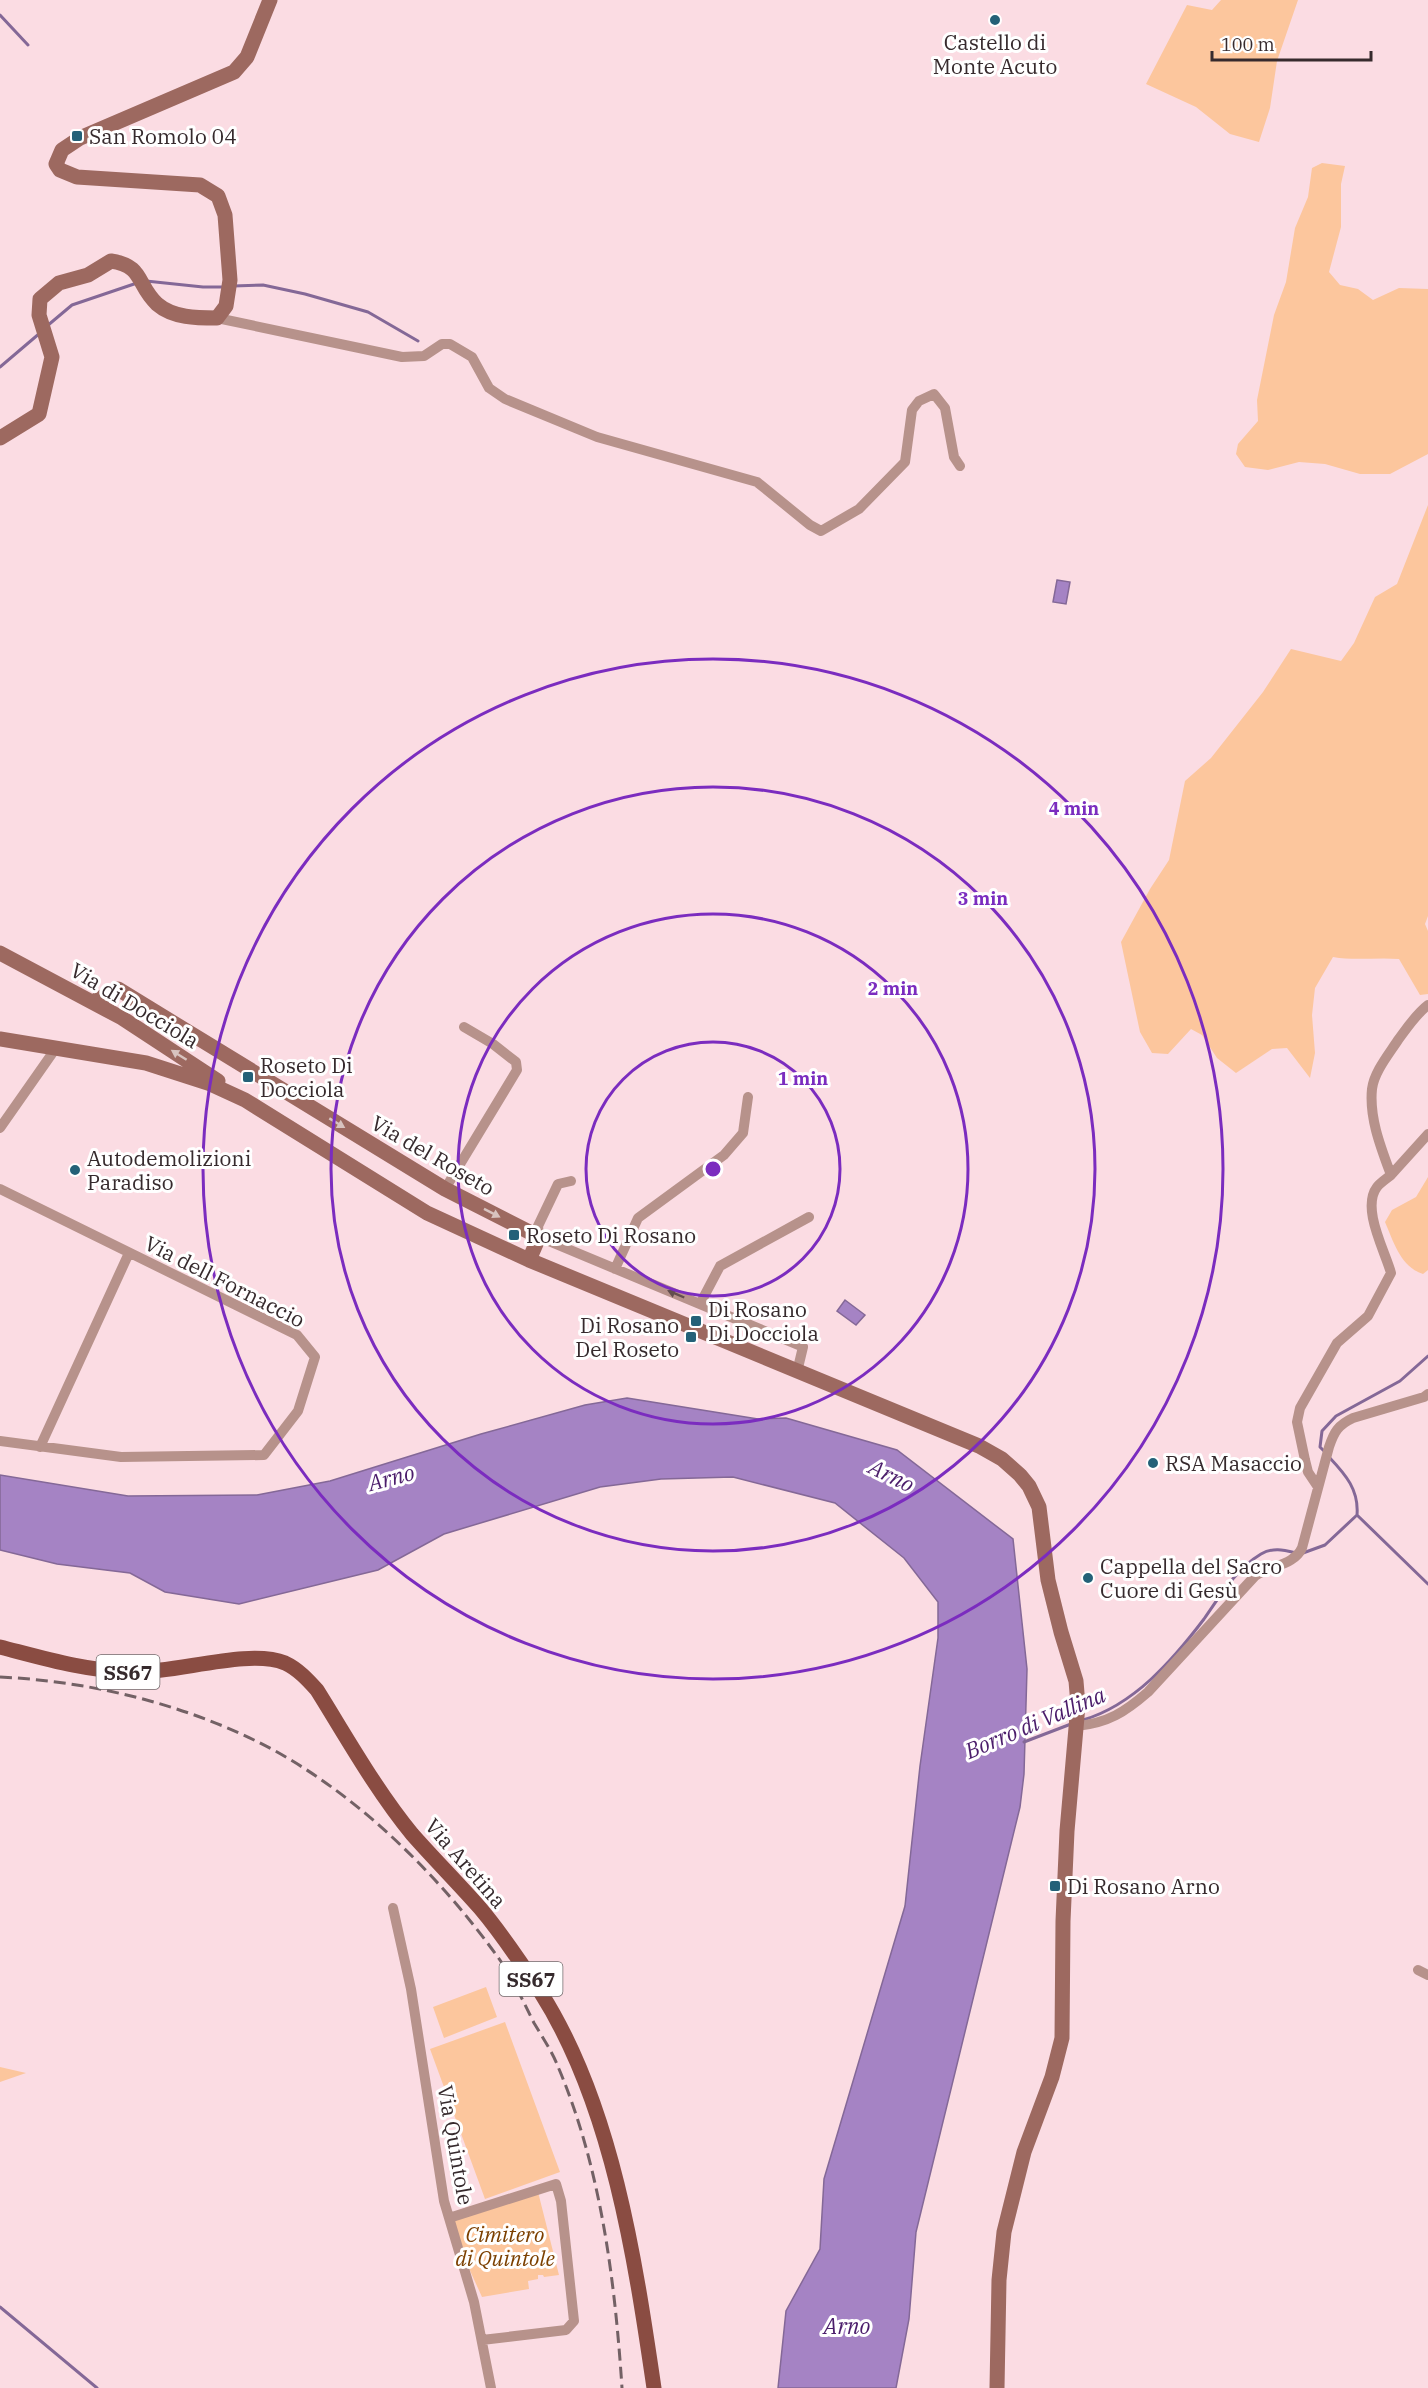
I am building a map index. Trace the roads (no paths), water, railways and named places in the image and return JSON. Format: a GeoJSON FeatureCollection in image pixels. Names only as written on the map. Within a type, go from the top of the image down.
{"type":"FeatureCollection","features":[{"type":"Feature","properties":{"kind":"main road"},"geometry":{"type":"LineString","coordinates":[[0,438],[39,414],[52,357],[39,315],[40,299],[59,283],[88,274],[111,261],[125,263],[137,273],[146,291],[159,306],[188,318],[216,318],[226,306],[230,287],[225,215],[218,196],[200,185],[77,177],[60,171],[56,164],[62,150],[80,138],[234,72],[247,57],[270,0]]}},
{"type":"Feature","properties":{"kind":"main road","name":"Via di Docciola"},"geometry":{"type":"LineString","coordinates":[[0,953],[93,1002],[190,1061],[245,1100]]}},
{"type":"Feature","properties":{"kind":"main road","name":"Via del Roseto"},"geometry":{"type":"LineString","coordinates":[[93,1002],[118,989],[445,1189],[539,1237]]}},
{"type":"Feature","properties":{"kind":"main road"},"geometry":{"type":"LineString","coordinates":[[0,1039],[146,1063],[208,1083],[245,1100],[427,1213],[529,1260],[979,1446],[1002,1459],[1029,1486],[1039,1507],[1044,1560],[1052,1597],[1076,1680],[1078,1723],[1067,1831],[1062,1921],[1062,2038],[1052,2077],[1023,2152],[1004,2232],[999,2280],[997,2388]]}},
{"type":"Feature","properties":{"kind":"main road"},"geometry":{"type":"LineString","coordinates":[[529,1260],[539,1237]]}},
{"type":"Feature","properties":{"kind":"main road","name":"Via Aretina"},"geometry":{"type":"LineString","coordinates":[[0,1647],[94,1669],[130,1672],[157,1672],[257,1658],[274,1659],[288,1664],[317,1690],[383,1795],[412,1833],[482,1910],[541,1994],[561,2030],[584,2079],[617,2190],[642,2307],[654,2388]]}},
{"type":"Feature","properties":{"kind":"street"},"geometry":{"type":"LineString","coordinates":[[216,318],[402,357],[423,356],[442,344],[450,344],[472,357],[489,388],[505,399],[597,437],[757,482],[810,525],[821,531],[859,509],[905,462],[912,410],[919,401],[934,394],[945,408],[952,449],[960,466]]}},
{"type":"Feature","properties":{"kind":"street"},"geometry":{"type":"LineString","coordinates":[[1391,1175],[1380,1148],[1372,1111],[1372,1087],[1386,1057],[1412,1020],[1428,1005]]}},
{"type":"Feature","properties":{"kind":"street"},"geometry":{"type":"LineString","coordinates":[[445,1189],[517,1070],[516,1062],[493,1044],[464,1027]]}},
{"type":"Feature","properties":{"kind":"street"},"geometry":{"type":"LineString","coordinates":[[0,1128],[56,1048]]}},
{"type":"Feature","properties":{"kind":"street"},"geometry":{"type":"LineString","coordinates":[[615,1269],[638,1218],[724,1155],[743,1133],[747,1097]]}},
{"type":"Feature","properties":{"kind":"street"},"geometry":{"type":"LineString","coordinates":[[1318,1487],[1308,1472],[1305,1460],[1297,1422],[1300,1408],[1337,1343],[1368,1316],[1391,1273],[1372,1217],[1373,1194],[1428,1134]]}},
{"type":"Feature","properties":{"kind":"street"},"geometry":{"type":"LineString","coordinates":[[539,1237],[538,1226],[558,1184],[571,1181]]}},
{"type":"Feature","properties":{"kind":"street","name":"Via dell Fornaccio"},"geometry":{"type":"LineString","coordinates":[[0,1189],[297,1335],[315,1358],[298,1411],[264,1455],[121,1457],[0,1441]]}},
{"type":"Feature","properties":{"kind":"street"},"geometry":{"type":"LineString","coordinates":[[700,1304],[720,1266],[809,1217]]}},
{"type":"Feature","properties":{"kind":"street","name":"Via del Roseto"},"geometry":{"type":"LineString","coordinates":[[539,1237],[803,1347],[797,1372]]}},
{"type":"Feature","properties":{"kind":"street"},"geometry":{"type":"LineString","coordinates":[[40,1447],[129,1253]]}},
{"type":"Feature","properties":{"kind":"street"},"geometry":{"type":"LineString","coordinates":[[1078,1723],[1100,1724],[1130,1708],[1148,1692],[1255,1576],[1264,1570],[1293,1561],[1300,1552],[1334,1432],[1342,1424],[1353,1418],[1428,1394]]}},
{"type":"Feature","properties":{"kind":"street","name":"Via Quintole"},"geometry":{"type":"LineString","coordinates":[[393,1908],[411,1989],[433,2138],[449,2218],[474,2302],[491,2388]]}},
{"type":"Feature","properties":{"kind":"street"},"geometry":{"type":"LineString","coordinates":[[449,2218],[556,2184],[561,2202],[574,2321],[566,2330],[482,2340]]}},
{"type":"Feature","properties":{"kind":"water"},"geometry":{"type":"Polygon","coordinates":[[[1057,580],[1070,582],[1066,604],[1053,602],[1057,580]]]}},
{"type":"Feature","properties":{"kind":"water"},"geometry":{"type":"Polygon","coordinates":[[[845,1300],[865,1315],[856,1325],[837,1311],[845,1300]]]}},
{"type":"Feature","properties":{"kind":"water","name":"Arno"},"geometry":{"type":"Polygon","coordinates":[[[627,1398],[758,1419],[786,1418],[897,1450],[1013,1539],[1027,1669],[1024,1774],[1020,1807],[916,2232],[909,2319],[896,2388],[778,2388],[786,2311],[820,2249],[824,2179],[905,1906],[920,1766],[938,1638],[938,1602],[904,1558],[835,1503],[733,1477],[661,1479],[600,1487],[444,1534],[378,1570],[239,1604],[165,1592],[130,1573],[57,1564],[0,1550],[0,1475],[128,1496],[257,1495],[330,1481],[481,1434],[585,1405],[627,1398]]]}},
{"type":"Feature","properties":{"kind":"waterway"},"geometry":{"type":"LineString","coordinates":[[0,15],[28,45]]}},
{"type":"Feature","properties":{"kind":"waterway"},"geometry":{"type":"LineString","coordinates":[[146,281],[223,287]]}},
{"type":"Feature","properties":{"kind":"waterway"},"geometry":{"type":"LineString","coordinates":[[47,326],[72,305],[137,283]]}},
{"type":"Feature","properties":{"kind":"waterway"},"geometry":{"type":"LineString","coordinates":[[233,286],[263,285],[368,312],[418,341]]}},
{"type":"Feature","properties":{"kind":"waterway"},"geometry":{"type":"LineString","coordinates":[[0,367],[40,333]]}},
{"type":"Feature","properties":{"kind":"waterway","name":"Borro di Vallina"},"geometry":{"type":"LineString","coordinates":[[1325,1452],[1320,1447],[1322,1431],[1336,1416],[1400,1381],[1428,1356]]}},
{"type":"Feature","properties":{"kind":"waterway","name":"Borro di Vallina"},"geometry":{"type":"LineString","coordinates":[[1303,1553],[1325,1545],[1357,1515],[1354,1490],[1329,1457]]}},
{"type":"Feature","properties":{"kind":"waterway"},"geometry":{"type":"LineString","coordinates":[[1357,1515],[1428,1584]]}},
{"type":"Feature","properties":{"kind":"waterway","name":"Borro di Vallina"},"geometry":{"type":"LineString","coordinates":[[1083,1720],[1119,1704],[1166,1665],[1204,1619],[1229,1583],[1252,1560],[1270,1550],[1297,1553]]}},
{"type":"Feature","properties":{"kind":"waterway","name":"Borro di Vallina"},"geometry":{"type":"LineString","coordinates":[[1024,1742],[1071,1724]]}},
{"type":"Feature","properties":{"kind":"waterway"},"geometry":{"type":"LineString","coordinates":[[0,2307],[97,2388]]}},
{"type":"Feature","properties":{"kind":"railway"},"geometry":{"type":"LineString","coordinates":[[0,1677],[65,1683],[130,1696],[194,1715],[254,1740],[290,1759],[359,1808],[422,1866],[451,1898],[478,1930],[511,1977],[554,2057],[573,2107],[586,2146],[604,2226],[615,2307],[622,2388]]}},
{"type":"Feature","properties":{"kind":"place","name":"Castello di Monte Acuto"},"geometry":{"type":"Point","coordinates":[995,20]}},
{"type":"Feature","properties":{"kind":"place","name":"San Romolo 04"},"geometry":{"type":"Point","coordinates":[77,136]}},
{"type":"Feature","properties":{"kind":"place","name":"Roseto Di Docciola"},"geometry":{"type":"Point","coordinates":[248,1077]}},
{"type":"Feature","properties":{"kind":"place","name":"Autodemolizioni Paradiso"},"geometry":{"type":"Point","coordinates":[75,1170]}},
{"type":"Feature","properties":{"kind":"place","name":"Roseto Di Rosano"},"geometry":{"type":"Point","coordinates":[514,1235]}},
{"type":"Feature","properties":{"kind":"place","name":"Di Rosano Di Docciola"},"geometry":{"type":"Point","coordinates":[696,1321]}},
{"type":"Feature","properties":{"kind":"place","name":"Di Rosano Del Roseto"},"geometry":{"type":"Point","coordinates":[691,1337]}},
{"type":"Feature","properties":{"kind":"place","name":"RSA Masaccio"},"geometry":{"type":"Point","coordinates":[1153,1463]}},
{"type":"Feature","properties":{"kind":"place","name":"Cappella del Sacro Cuore di Gesù"},"geometry":{"type":"Point","coordinates":[1088,1578]}},
{"type":"Feature","properties":{"kind":"place","name":"Di Rosano Arno"},"geometry":{"type":"Point","coordinates":[1055,1886]}},
{"type":"Feature","properties":{"kind":"park label","name":"Cimitero di Quintole"},"geometry":{"type":"Point","coordinates":[505,2246]}}]}
